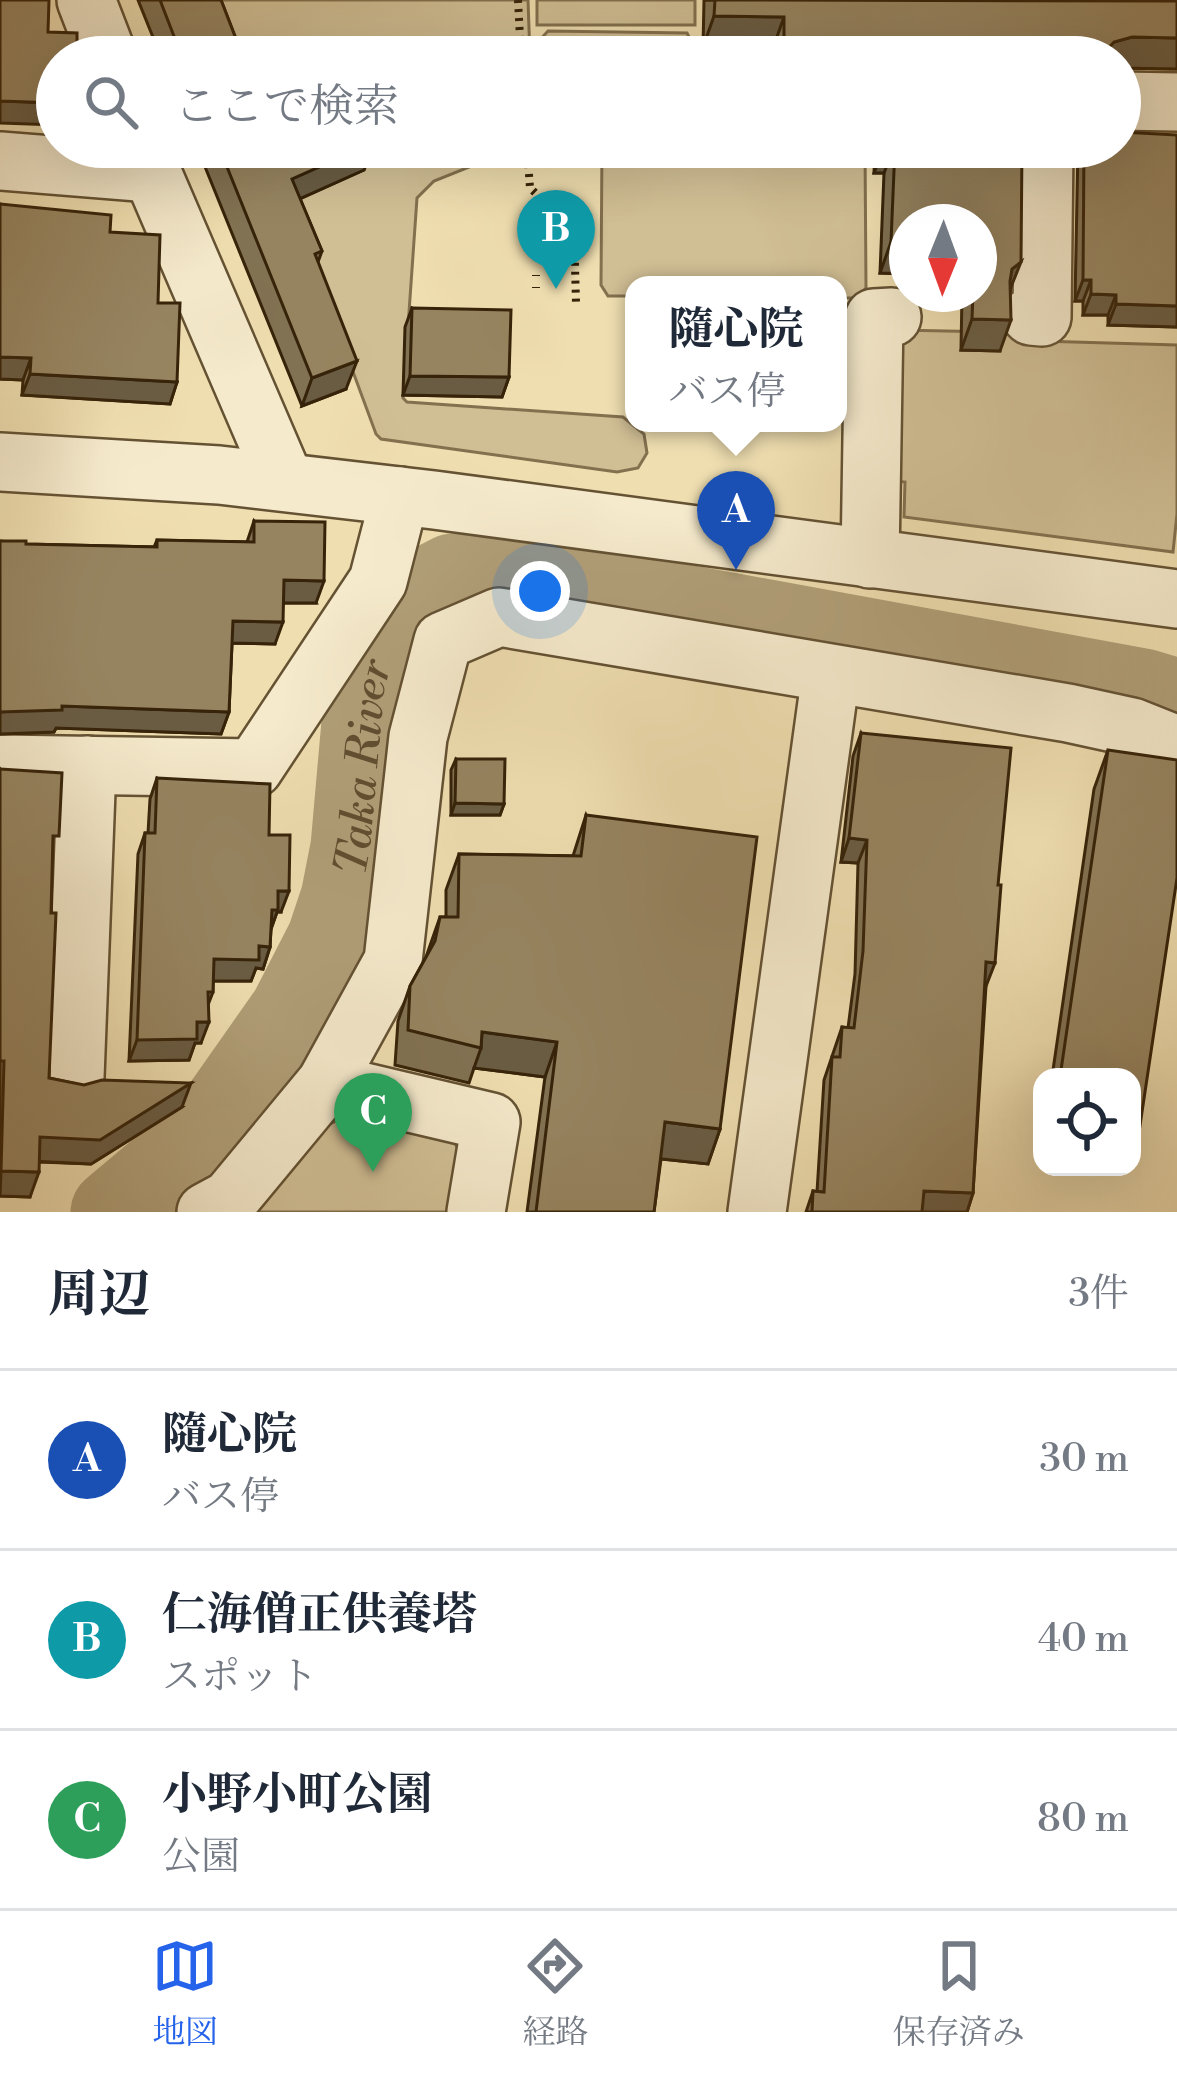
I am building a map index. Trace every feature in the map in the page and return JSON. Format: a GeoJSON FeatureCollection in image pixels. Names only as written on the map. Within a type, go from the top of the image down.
{"type":"FeatureCollection","features":[{"type":"Feature","properties":{"kind":"street"},"geometry":{"type":"LineString","coordinates":[[86,0],[100,36]]}},
{"type":"Feature","properties":{"kind":"street"},"geometry":{"type":"LineString","coordinates":[[1141,101],[1177,102]]}},
{"type":"Feature","properties":{"kind":"street"},"geometry":{"type":"LineString","coordinates":[[0,161],[36,161]]}},
{"type":"Feature","properties":{"kind":"street"},"geometry":{"type":"LineString","coordinates":[[149,168],[285,482]]}},
{"type":"Feature","properties":{"kind":"street"},"geometry":{"type":"LineString","coordinates":[[1031,316],[1042,316],[1044,168]]}},
{"type":"Feature","properties":{"kind":"street"},"geometry":{"type":"LineString","coordinates":[[870,559],[874,318],[892,317]]}},
{"type":"Feature","properties":{"kind":"street"},"geometry":{"type":"LineString","coordinates":[[0,462],[285,482],[1177,599]]}},
{"type":"Feature","properties":{"kind":"street"},"geometry":{"type":"LineString","coordinates":[[0,764],[254,767],[378,581],[400,496]]}},
{"type":"Feature","properties":{"kind":"street"},"geometry":{"type":"LineString","coordinates":[[378,581],[443,641]]}},
{"type":"Feature","properties":{"kind":"street"},"geometry":{"type":"LineString","coordinates":[[443,641],[499,617],[1068,713],[1132,727],[1177,745]]}},
{"type":"Feature","properties":{"kind":"street"},"geometry":{"type":"LineString","coordinates":[[206,1212],[230,1199],[326,1083],[393,961],[418,736],[443,641]]}},
{"type":"Feature","properties":{"kind":"street"},"geometry":{"type":"LineString","coordinates":[[758,1212],[831,674]]}},
{"type":"Feature","properties":{"kind":"street"},"geometry":{"type":"LineString","coordinates":[[75,1078],[88,765]]}},
{"type":"Feature","properties":{"kind":"street"},"geometry":{"type":"LineString","coordinates":[[326,1083],[491,1122],[476,1212]]}},
{"type":"Feature","properties":{"kind":"path"},"geometry":{"type":"LineString","coordinates":[[518,0],[520,36]]}},
{"type":"Feature","properties":{"kind":"path"},"geometry":{"type":"LineString","coordinates":[[529,168],[530,188],[574,229],[576,303]]}},
{"type":"Feature","properties":{"kind":"shaded area"},"geometry":{"type":"Polygon","coordinates":[[[210,0],[528,0],[529,36],[226,36],[210,0]]]}},
{"type":"Feature","properties":{"kind":"shaded area"},"geometry":{"type":"Polygon","coordinates":[[[537,0],[695,0],[695,25],[537,25],[537,0]]]}},
{"type":"Feature","properties":{"kind":"shaded area"},"geometry":{"type":"Polygon","coordinates":[[[548,31],[688,36],[543,36],[548,31]]]}},
{"type":"Feature","properties":{"kind":"shaded area"},"geometry":{"type":"Polygon","coordinates":[[[278,168],[466,168],[434,181],[417,198],[403,398],[407,402],[623,417],[625,432],[644,434],[647,453],[638,468],[617,472],[381,439],[278,168]]]}},
{"type":"Feature","properties":{"kind":"shaded area"},"geometry":{"type":"Polygon","coordinates":[[[602,168],[865,168],[866,288],[856,298],[847,298],[847,276],[625,276],[625,296],[608,296],[601,285],[602,168]]]}},
{"type":"Feature","properties":{"kind":"shaded area"},"geometry":{"type":"Polygon","coordinates":[[[898,330],[1040,333],[1040,341],[1177,345],[1173,552],[904,517],[905,482],[895,481],[898,330]]]}},
{"type":"Feature","properties":{"kind":"shaded area"},"geometry":{"type":"Polygon","coordinates":[[[343,1118],[450,1133],[463,1159],[452,1212],[249,1212],[312,1132],[343,1118]]]}},
{"type":"Feature","properties":{"kind":"building"},"geometry":{"type":"Polygon","coordinates":[[[0,0],[49,0],[48,32],[77,36],[36,36],[36,102],[0,101],[0,0]]]}},
{"type":"Feature","properties":{"kind":"building"},"geometry":{"type":"Polygon","coordinates":[[[160,0],[221,0],[235,36],[174,36],[160,0]]]}},
{"type":"Feature","properties":{"kind":"building"},"geometry":{"type":"Polygon","coordinates":[[[715,0],[1177,1],[1177,38],[784,36],[784,17],[714,16],[715,0]]]}},
{"type":"Feature","properties":{"kind":"building"},"geometry":{"type":"Polygon","coordinates":[[[1141,133],[1177,135],[1177,306],[1116,304],[1116,295],[1091,294],[1091,280],[1083,280],[1084,168],[1141,168],[1141,133]]]}},
{"type":"Feature","properties":{"kind":"building"},"geometry":{"type":"Polygon","coordinates":[[[227,168],[317,168],[292,179],[322,251],[315,254],[357,361],[312,378],[227,168]]]}},
{"type":"Feature","properties":{"kind":"building"},"geometry":{"type":"Polygon","coordinates":[[[894,168],[1022,168],[1021,262],[1012,269],[1011,320],[972,319],[972,312],[997,312],[997,204],[893,204],[894,168]]]}},
{"type":"Feature","properties":{"kind":"building"},"geometry":{"type":"Polygon","coordinates":[[[0,204],[111,215],[110,232],[160,235],[158,303],[180,303],[177,382],[30,374],[31,358],[0,357],[0,204]]]}},
{"type":"Feature","properties":{"kind":"building"},"geometry":{"type":"Polygon","coordinates":[[[412,308],[511,310],[509,377],[410,376],[412,308]]]}},
{"type":"Feature","properties":{"kind":"building"},"geometry":{"type":"Polygon","coordinates":[[[254,521],[325,522],[324,581],[284,580],[283,622],[233,621],[229,712],[62,706],[62,710],[0,712],[0,541],[157,547],[157,540],[254,542],[254,521]]]}},
{"type":"Feature","properties":{"kind":"building"},"geometry":{"type":"Polygon","coordinates":[[[861,733],[1011,748],[995,963],[986,962],[973,1193],[924,1191],[922,1212],[812,1212],[813,1191],[824,1192],[832,1057],[840,1057],[842,1027],[854,1028],[863,951],[867,840],[849,838],[861,733]]]}},
{"type":"Feature","properties":{"kind":"building"},"geometry":{"type":"Polygon","coordinates":[[[1108,750],[1177,760],[1177,878],[1141,1119],[1141,1068],[1061,1068],[1108,750]]]}},
{"type":"Feature","properties":{"kind":"building"},"geometry":{"type":"Polygon","coordinates":[[[456,759],[505,759],[504,804],[455,803],[456,759]]]}},
{"type":"Feature","properties":{"kind":"building"},"geometry":{"type":"Polygon","coordinates":[[[0,769],[62,773],[59,836],[53,836],[51,913],[56,913],[49,1078],[84,1085],[102,1080],[191,1083],[100,1140],[40,1137],[39,1172],[1,1171],[0,769]]]}},
{"type":"Feature","properties":{"kind":"building"},"geometry":{"type":"Polygon","coordinates":[[[157,778],[270,784],[269,835],[290,835],[289,891],[278,891],[270,947],[259,946],[259,960],[214,959],[209,1022],[197,1022],[197,1039],[137,1040],[145,833],[155,833],[157,778]]]}},
{"type":"Feature","properties":{"kind":"building"},"geometry":{"type":"Polygon","coordinates":[[[586,815],[757,837],[720,1129],[665,1122],[654,1212],[536,1212],[557,1042],[482,1032],[481,1048],[408,1030],[410,986],[435,941],[440,917],[458,917],[459,854],[581,856],[586,815]]]}},
{"type":"Feature","properties":{"kind":"waterway","name":"Taka River"},"geometry":{"type":"LineString","coordinates":[[114,1212],[208,1133],[293,1012],[330,940],[344,898],[354,847],[368,689],[380,642],[422,593],[453,577],[511,576],[1177,702]]}},
{"type":"Feature","properties":{"kind":"place","name":"仁海僧正供養塔"},"geometry":{"type":"Point","coordinates":[556,289]}},
{"type":"Feature","properties":{"kind":"place","name":"隨心院"},"geometry":{"type":"Point","coordinates":[736,570]}},
{"type":"Feature","properties":{"kind":"place","name":"小野小町公園"},"geometry":{"type":"Point","coordinates":[373,1172]}}]}
